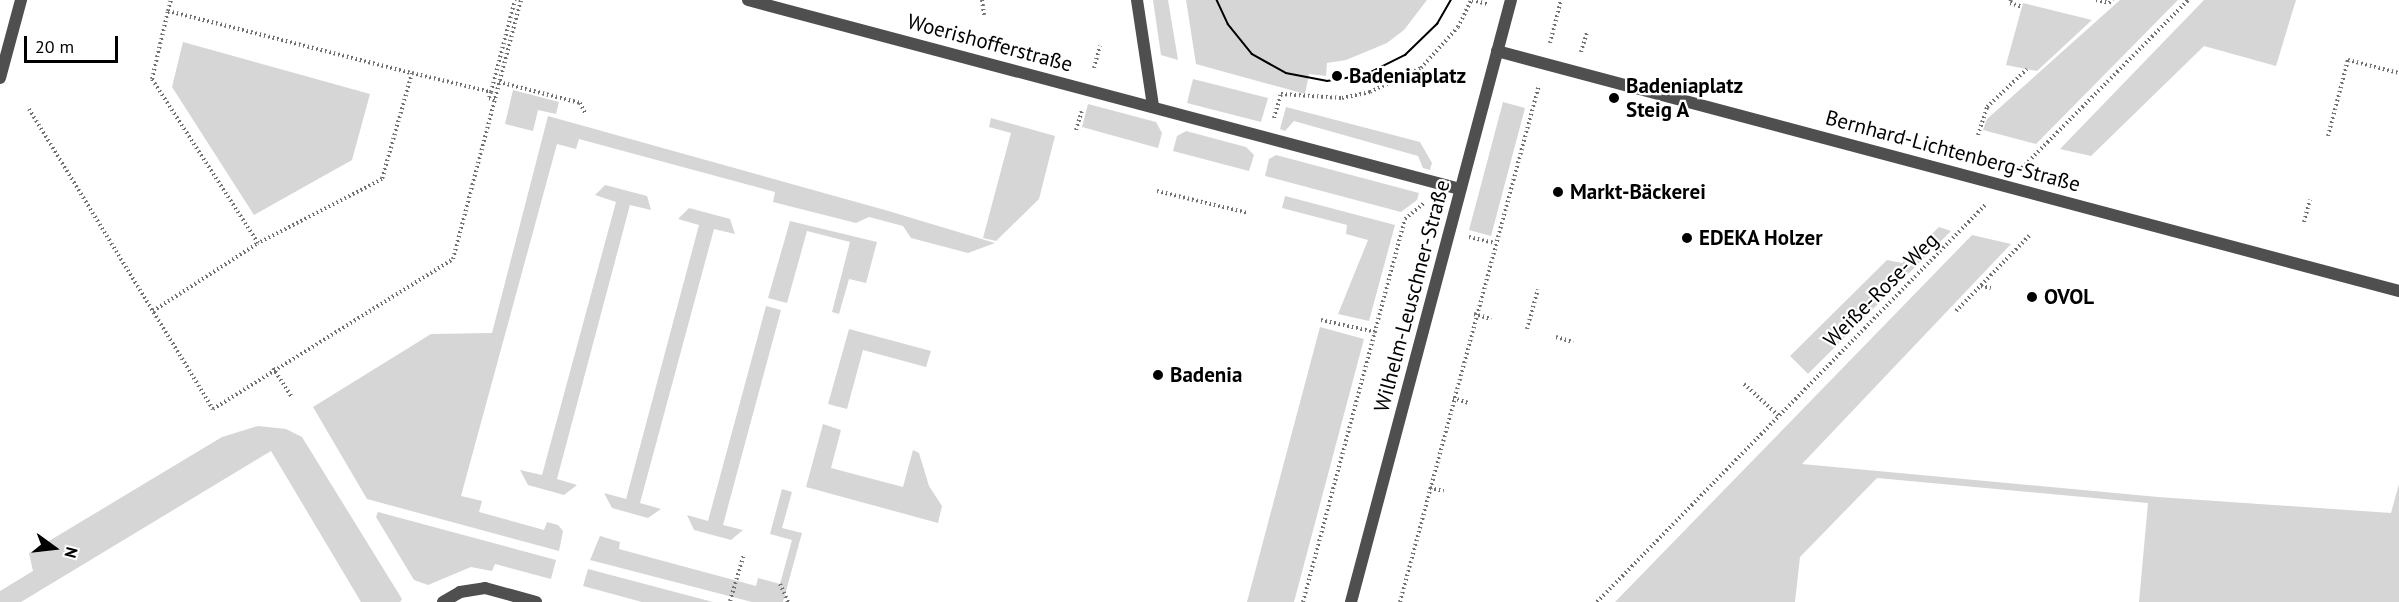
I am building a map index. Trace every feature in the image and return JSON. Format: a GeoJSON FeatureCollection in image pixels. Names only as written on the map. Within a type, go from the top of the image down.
{"type":"FeatureCollection","features":[{"type":"Feature","properties":{"kind":"street"},"geometry":{"type":"LineString","coordinates":[[0,78],[21,0]]}},
{"type":"Feature","properties":{"kind":"street","name":"Woerishofferstraße"},"geometry":{"type":"LineString","coordinates":[[748,0],[1153,106]]}},
{"type":"Feature","properties":{"kind":"street"},"geometry":{"type":"LineString","coordinates":[[1137,0],[1153,106],[1460,189]]}},
{"type":"Feature","properties":{"kind":"street","name":"Wilhelm-Leuschner-Straße"},"geometry":{"type":"LineString","coordinates":[[1351,602],[1511,0]]}},
{"type":"Feature","properties":{"kind":"street","name":"Bernhard-Lichtenberg-Straße"},"geometry":{"type":"LineString","coordinates":[[1497,51],[2005,184],[2399,291]]}},
{"type":"Feature","properties":{"kind":"street"},"geometry":{"type":"LineString","coordinates":[[443,602],[460,592],[485,588],[536,602]]}},
{"type":"Feature","properties":{"kind":"path"},"geometry":{"type":"LineString","coordinates":[[171,0],[152,80],[258,243]]}},
{"type":"Feature","properties":{"kind":"path"},"geometry":{"type":"LineString","coordinates":[[495,100],[489,98],[515,0]]}},
{"type":"Feature","properties":{"kind":"path"},"geometry":{"type":"LineString","coordinates":[[29,109],[213,408],[273,368],[453,259],[520,0]]}},
{"type":"Feature","properties":{"kind":"path"},"geometry":{"type":"LineString","coordinates":[[982,0],[984,15]]}},
{"type":"Feature","properties":{"kind":"path"},"geometry":{"type":"LineString","coordinates":[[1269,137],[1281,94],[1342,98],[1394,83],[1421,68],[1442,48],[1471,0]]}},
{"type":"Feature","properties":{"kind":"path"},"geometry":{"type":"LineString","coordinates":[[1400,602],[1474,314],[1561,0]]}},
{"type":"Feature","properties":{"kind":"path"},"geometry":{"type":"LineString","coordinates":[[2011,0],[2010,3],[2022,7]]}},
{"type":"Feature","properties":{"kind":"path"},"geometry":{"type":"LineString","coordinates":[[2096,0],[2109,3],[2113,0]]}},
{"type":"Feature","properties":{"kind":"path","name":"Weiße-Rose-Weg"},"geometry":{"type":"LineString","coordinates":[[1597,602],[2188,0]]}},
{"type":"Feature","properties":{"kind":"path"},"geometry":{"type":"LineString","coordinates":[[168,11],[491,92]]}},
{"type":"Feature","properties":{"kind":"path"},"geometry":{"type":"LineString","coordinates":[[2328,136],[2348,60],[2399,73]]}},
{"type":"Feature","properties":{"kind":"path"},"geometry":{"type":"LineString","coordinates":[[1978,135],[1987,107],[2027,69]]}},
{"type":"Feature","properties":{"kind":"path"},"geometry":{"type":"LineString","coordinates":[[152,311],[258,243],[382,179],[412,74]]}},
{"type":"Feature","properties":{"kind":"path"},"geometry":{"type":"LineString","coordinates":[[499,82],[580,103],[585,113]]}},
{"type":"Feature","properties":{"kind":"path"},"geometry":{"type":"LineString","coordinates":[[1157,191],[1248,213]]}},
{"type":"Feature","properties":{"kind":"path"},"geometry":{"type":"LineString","coordinates":[[2304,222],[2310,200]]}},
{"type":"Feature","properties":{"kind":"path"},"geometry":{"type":"LineString","coordinates":[[1303,602],[1405,219]]}},
{"type":"Feature","properties":{"kind":"path"},"geometry":{"type":"LineString","coordinates":[[1956,311],[2030,236]]}},
{"type":"Feature","properties":{"kind":"path"},"geometry":{"type":"LineString","coordinates":[[1981,286],[1991,288]]}},
{"type":"Feature","properties":{"kind":"path"},"geometry":{"type":"LineString","coordinates":[[1527,329],[1538,289]]}},
{"type":"Feature","properties":{"kind":"path"},"geometry":{"type":"LineString","coordinates":[[1474,314],[1491,319]]}},
{"type":"Feature","properties":{"kind":"path"},"geometry":{"type":"LineString","coordinates":[[1322,320],[1375,333]]}},
{"type":"Feature","properties":{"kind":"path"},"geometry":{"type":"LineString","coordinates":[[1556,337],[1573,342]]}},
{"type":"Feature","properties":{"kind":"path"},"geometry":{"type":"LineString","coordinates":[[273,368],[292,397]]}},
{"type":"Feature","properties":{"kind":"path"},"geometry":{"type":"LineString","coordinates":[[1744,384],[1779,416]]}},
{"type":"Feature","properties":{"kind":"path"},"geometry":{"type":"LineString","coordinates":[[1453,398],[1468,403]]}},
{"type":"Feature","properties":{"kind":"path"},"geometry":{"type":"LineString","coordinates":[[1430,488],[1444,491]]}},
{"type":"Feature","properties":{"kind":"path"},"geometry":{"type":"LineString","coordinates":[[730,601],[744,554]]}},
{"type":"Feature","properties":{"kind":"path"},"geometry":{"type":"LineString","coordinates":[[780,584],[788,602]]}},
{"type":"Feature","properties":{"kind":"shaded area"},"geometry":{"type":"Polygon","coordinates":[[[1153,0],[1168,0],[1178,60],[1161,55],[1153,0]]]}},
{"type":"Feature","properties":{"kind":"shaded area"},"geometry":{"type":"Polygon","coordinates":[[[1186,0],[1427,0],[1404,30],[1387,43],[1346,60],[1327,63],[1326,76],[1309,74],[1305,94],[1196,64],[1186,0]]]}},
{"type":"Feature","properties":{"kind":"shaded area"},"geometry":{"type":"Polygon","coordinates":[[[2120,0],[2178,0],[2036,144],[1983,130],[1987,119],[2120,0]]]}},
{"type":"Feature","properties":{"kind":"shaded area"},"geometry":{"type":"Polygon","coordinates":[[[2204,0],[2296,0],[2276,66],[2204,46],[2091,156],[2060,149],[2204,0]]]}},
{"type":"Feature","properties":{"kind":"shaded area"},"geometry":{"type":"Polygon","coordinates":[[[2023,3],[2092,20],[2037,71],[2006,65],[2023,3]]]}},
{"type":"Feature","properties":{"kind":"shaded area"},"geometry":{"type":"Polygon","coordinates":[[[183,42],[370,94],[352,160],[254,215],[172,87],[183,42]]]}},
{"type":"Feature","properties":{"kind":"shaded area"},"geometry":{"type":"Polygon","coordinates":[[[1193,79],[1268,98],[1261,122],[1187,103],[1193,79]]]}},
{"type":"Feature","properties":{"kind":"shaded area"},"geometry":{"type":"Polygon","coordinates":[[[513,90],[559,102],[556,114],[538,110],[533,131],[505,124],[513,90]]]}},
{"type":"Feature","properties":{"kind":"shaded area"},"geometry":{"type":"Polygon","coordinates":[[[1503,102],[1525,108],[1491,236],[1469,230],[1503,102]]]}},
{"type":"Feature","properties":{"kind":"shaded area"},"geometry":{"type":"Polygon","coordinates":[[[1088,104],[1156,122],[1162,133],[1158,148],[1082,127],[1088,104]]]}},
{"type":"Feature","properties":{"kind":"shaded area"},"geometry":{"type":"Polygon","coordinates":[[[1286,107],[1420,142],[1432,163],[1430,170],[1423,168],[1418,156],[1294,121],[1285,131],[1280,129],[1286,107]]]}},
{"type":"Feature","properties":{"kind":"shaded area"},"geometry":{"type":"Polygon","coordinates":[[[548,116],[995,243],[968,253],[911,238],[903,226],[869,217],[856,223],[773,202],[775,192],[579,139],[576,149],[557,144],[461,496],[482,501],[479,512],[544,530],[547,522],[558,525],[563,531],[559,551],[367,499],[313,407],[431,334],[492,333],[548,116]]]}},
{"type":"Feature","properties":{"kind":"shaded area"},"geometry":{"type":"Polygon","coordinates":[[[991,118],[1055,136],[1039,199],[996,241],[983,238],[1011,133],[989,127],[991,118]]]}},
{"type":"Feature","properties":{"kind":"shaded area"},"geometry":{"type":"Polygon","coordinates":[[[1186,131],[1246,147],[1254,155],[1249,171],[1173,151],[1177,136],[1186,131]]]}},
{"type":"Feature","properties":{"kind":"shaded area"},"geometry":{"type":"Polygon","coordinates":[[[1276,155],[1419,193],[1417,200],[1401,212],[1265,176],[1269,159],[1276,155]]]}},
{"type":"Feature","properties":{"kind":"shaded area"},"geometry":{"type":"Polygon","coordinates":[[[605,185],[647,196],[651,210],[630,205],[557,479],[577,485],[564,495],[528,485],[520,470],[542,475],[616,202],[595,195],[605,185]]]}},
{"type":"Feature","properties":{"kind":"shaded area"},"geometry":{"type":"Polygon","coordinates":[[[1285,196],[1395,225],[1369,321],[1338,314],[1368,240],[1346,234],[1347,225],[1282,208],[1285,196]]]}},
{"type":"Feature","properties":{"kind":"shaded area"},"geometry":{"type":"Polygon","coordinates":[[[689,208],[730,219],[735,234],[714,229],[640,503],[661,509],[648,518],[612,508],[604,493],[626,499],[699,225],[678,219],[689,208]]]}},
{"type":"Feature","properties":{"kind":"shaded area"},"geometry":{"type":"Polygon","coordinates":[[[790,221],[877,242],[866,283],[849,279],[839,314],[832,312],[850,242],[807,231],[787,303],[768,298],[790,221]]]}},
{"type":"Feature","properties":{"kind":"shaded area"},"geometry":{"type":"Polygon","coordinates":[[[1939,227],[1951,231],[1808,374],[1790,356],[1887,260],[1902,263],[1939,227]]]}},
{"type":"Feature","properties":{"kind":"shaded area"},"geometry":{"type":"Polygon","coordinates":[[[1972,235],[2011,244],[1802,464],[2158,497],[2391,513],[2399,484],[2399,602],[2139,602],[2148,503],[1877,478],[1800,557],[1795,602],[1615,602],[1972,235]]]}},
{"type":"Feature","properties":{"kind":"shaded area"},"geometry":{"type":"Polygon","coordinates":[[[766,306],[781,310],[723,525],[743,530],[731,540],[694,530],[687,515],[708,521],[766,306]]]}},
{"type":"Feature","properties":{"kind":"shaded area"},"geometry":{"type":"Polygon","coordinates":[[[1320,327],[1364,339],[1294,602],[1247,602],[1320,327]]]}},
{"type":"Feature","properties":{"kind":"shaded area"},"geometry":{"type":"Polygon","coordinates":[[[849,329],[931,351],[926,367],[863,350],[847,409],[828,404],[849,329]]]}},
{"type":"Feature","properties":{"kind":"shaded area"},"geometry":{"type":"Polygon","coordinates":[[[823,424],[841,430],[831,468],[903,487],[913,450],[919,453],[929,486],[942,506],[938,523],[806,487],[823,424]]]}},
{"type":"Feature","properties":{"kind":"shaded area"},"geometry":{"type":"Polygon","coordinates":[[[258,426],[286,429],[302,437],[402,599],[400,602],[361,602],[271,451],[21,602],[0,602],[0,591],[33,571],[29,553],[222,437],[258,426]]]}},
{"type":"Feature","properties":{"kind":"shaded area"},"geometry":{"type":"Polygon","coordinates":[[[782,489],[792,492],[782,528],[802,533],[783,602],[752,602],[590,560],[600,536],[620,542],[619,549],[756,586],[758,578],[780,584],[792,540],[770,534],[782,489]]]}},
{"type":"Feature","properties":{"kind":"shaded area"},"geometry":{"type":"Polygon","coordinates":[[[378,512],[556,560],[551,579],[495,564],[492,571],[471,567],[428,585],[414,580],[376,517],[378,512]]]}},
{"type":"Feature","properties":{"kind":"shaded area"},"geometry":{"type":"Polygon","coordinates":[[[588,569],[713,602],[642,602],[583,586],[588,569]]]}},
{"type":"Feature","properties":{"kind":"tram line"},"geometry":{"type":"LineString","coordinates":[[1217,0],[1228,24],[1252,54],[1286,73],[1327,81],[1365,75],[1405,55],[1437,24],[1451,0]]}},
{"type":"Feature","properties":{"kind":"place","name":"Badeniaplatz"},"geometry":{"type":"Point","coordinates":[1337,76]}},
{"type":"Feature","properties":{"kind":"place","name":"Badeniaplatz Steig A"},"geometry":{"type":"Point","coordinates":[1614,98]}},
{"type":"Feature","properties":{"kind":"place","name":"Markt-Bäckerei"},"geometry":{"type":"Point","coordinates":[1558,192]}},
{"type":"Feature","properties":{"kind":"place","name":"EDEKA Holzer"},"geometry":{"type":"Point","coordinates":[1687,238]}},
{"type":"Feature","properties":{"kind":"place","name":"OVOL"},"geometry":{"type":"Point","coordinates":[2032,297]}},
{"type":"Feature","properties":{"kind":"place","name":"Badenia"},"geometry":{"type":"Point","coordinates":[1158,375]}}]}
